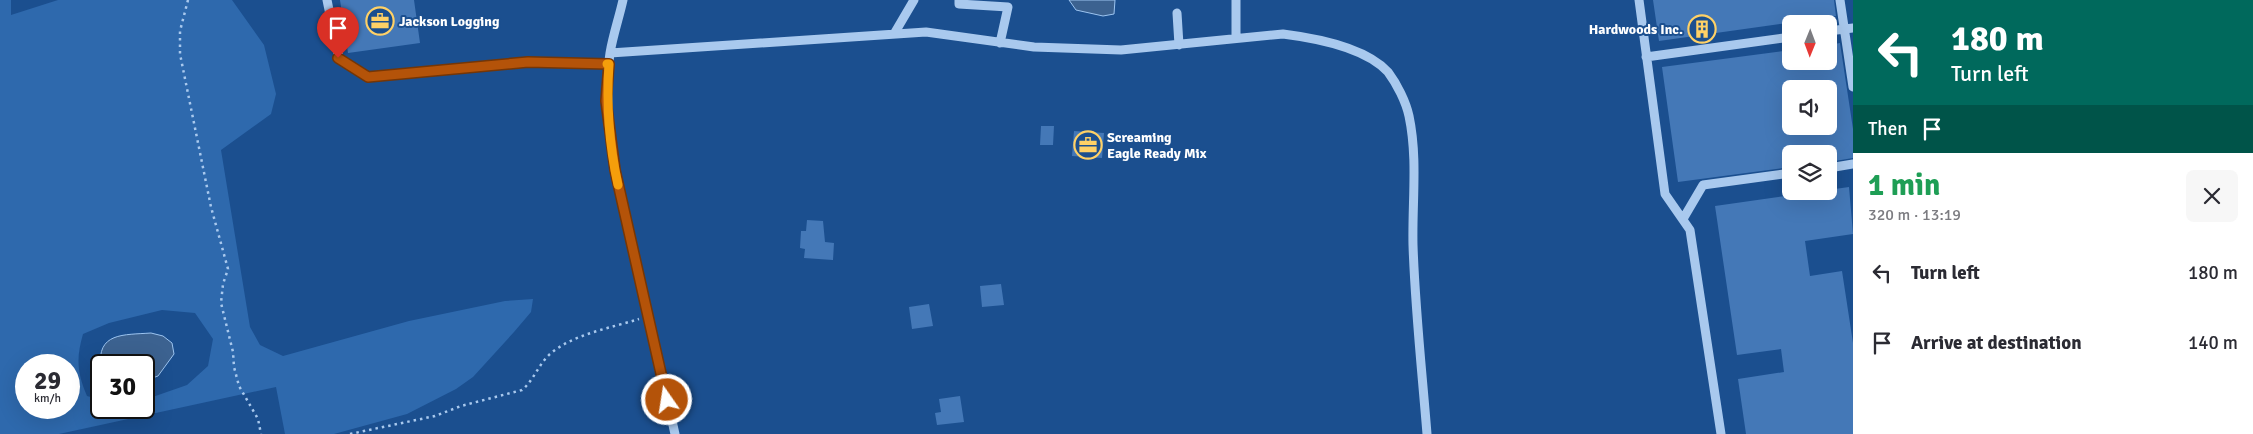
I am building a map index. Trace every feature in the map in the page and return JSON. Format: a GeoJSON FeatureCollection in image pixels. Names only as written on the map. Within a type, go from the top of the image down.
{"type":"FeatureCollection","features":[{"type":"Feature","properties":{"kind":"street"},"geometry":{"type":"LineString","coordinates":[[328,0],[338,58],[368,77],[528,62],[609,64]]}},
{"type":"Feature","properties":{"kind":"street"},"geometry":{"type":"LineString","coordinates":[[622,0],[610,54],[606,101],[608,132],[675,434]]}},
{"type":"Feature","properties":{"kind":"street"},"geometry":{"type":"LineString","coordinates":[[894,34],[914,0]]}},
{"type":"Feature","properties":{"kind":"street"},"geometry":{"type":"LineString","coordinates":[[959,0],[959,4],[1008,7],[1000,43]]}},
{"type":"Feature","properties":{"kind":"street"},"geometry":{"type":"LineString","coordinates":[[1236,0],[1236,37]]}},
{"type":"Feature","properties":{"kind":"street"},"geometry":{"type":"LineString","coordinates":[[1638,0],[1666,194],[1690,230],[1721,434]]}},
{"type":"Feature","properties":{"kind":"street"},"geometry":{"type":"LineString","coordinates":[[1840,0],[1849,28],[1853,87]]}},
{"type":"Feature","properties":{"kind":"street"},"geometry":{"type":"LineString","coordinates":[[1177,13],[1179,45]]}},
{"type":"Feature","properties":{"kind":"street"},"geometry":{"type":"LineString","coordinates":[[610,54],[926,32],[1034,48],[1094,50],[1179,45],[1236,37],[1283,34],[1309,37],[1346,48],[1371,60],[1387,72],[1399,90],[1409,115],[1413,144],[1413,252],[1427,434]]}},
{"type":"Feature","properties":{"kind":"street"},"geometry":{"type":"LineString","coordinates":[[1646,57],[1782,38]]}},
{"type":"Feature","properties":{"kind":"street"},"geometry":{"type":"LineString","coordinates":[[1837,167],[1853,164]]}},
{"type":"Feature","properties":{"kind":"street"},"geometry":{"type":"LineString","coordinates":[[1683,219],[1703,186],[1782,174]]}},
{"type":"Feature","properties":{"kind":"path"},"geometry":{"type":"LineString","coordinates":[[188,0],[180,31],[180,54],[211,207],[228,269],[223,284],[221,303],[238,386],[258,419],[261,434]]}},
{"type":"Feature","properties":{"kind":"path"},"geometry":{"type":"LineString","coordinates":[[350,434],[434,416],[461,406],[522,390],[529,384],[544,361],[560,347],[648,316]]}},
{"type":"Feature","properties":{"kind":"shaded area"},"geometry":{"type":"Polygon","coordinates":[[[0,0],[11,0],[11,15],[58,0],[232,0],[264,45],[276,94],[271,114],[221,150],[250,327],[260,345],[283,356],[409,321],[505,301],[533,299],[531,312],[514,332],[473,377],[456,389],[407,414],[334,434],[285,434],[276,387],[155,413],[155,396],[187,385],[208,366],[213,339],[195,313],[162,310],[109,323],[83,334],[79,354],[15,354],[15,419],[80,419],[80,376],[87,396],[90,397],[90,419],[128,419],[59,434],[0,434],[0,0]]]}},
{"type":"Feature","properties":{"kind":"shaded area"},"geometry":{"type":"Polygon","coordinates":[[[1069,0],[1115,0],[1114,14],[1103,16],[1076,10],[1069,0]]]}},
{"type":"Feature","properties":{"kind":"shaded area"},"geometry":{"type":"Polygon","coordinates":[[[151,333],[163,336],[172,343],[174,354],[158,376],[155,377],[155,354],[102,354],[103,348],[108,342],[122,335],[151,333]]]}},
{"type":"Feature","properties":{"kind":"building","name":"Jackson Logging"},"geometry":{"type":"Polygon","coordinates":[[[340,0],[414,0],[420,43],[348,53],[340,0]]]}},
{"type":"Feature","properties":{"kind":"building","name":"Hardwoods Inc."},"geometry":{"type":"Polygon","coordinates":[[[1653,0],[1834,0],[1836,15],[1782,15],[1782,24],[1659,41],[1653,0]]]}},
{"type":"Feature","properties":{"kind":"building"},"geometry":{"type":"Polygon","coordinates":[[[1838,43],[1840,43],[1853,129],[1853,158],[1837,161],[1837,145],[1782,145],[1782,168],[1678,182],[1662,67],[1782,51],[1782,70],[1838,70],[1838,43]]]}},
{"type":"Feature","properties":{"kind":"building"},"geometry":{"type":"Polygon","coordinates":[[[1041,126],[1054,126],[1053,145],[1040,145],[1041,126]]]}},
{"type":"Feature","properties":{"kind":"building","name":"Screaming Eagle Ready Mix"},"geometry":{"type":"Polygon","coordinates":[[[1074,131],[1104,133],[1102,158],[1072,156],[1074,131]]]}},
{"type":"Feature","properties":{"kind":"building"},"geometry":{"type":"Polygon","coordinates":[[[1849,187],[1853,234],[1805,241],[1810,276],[1842,271],[1853,343],[1853,434],[1746,434],[1738,379],[1784,372],[1781,349],[1737,355],[1715,206],[1782,196],[1782,200],[1837,200],[1837,189],[1849,187]]]}},
{"type":"Feature","properties":{"kind":"building"},"geometry":{"type":"Polygon","coordinates":[[[807,220],[823,221],[825,242],[834,243],[833,260],[804,258],[805,249],[800,248],[801,231],[806,231],[807,220]]]}},
{"type":"Feature","properties":{"kind":"building"},"geometry":{"type":"Polygon","coordinates":[[[1001,284],[1004,305],[982,307],[980,286],[1001,284]]]}},
{"type":"Feature","properties":{"kind":"building"},"geometry":{"type":"Polygon","coordinates":[[[929,304],[933,326],[912,329],[909,307],[929,304]]]}},
{"type":"Feature","properties":{"kind":"building"},"geometry":{"type":"Polygon","coordinates":[[[960,396],[964,422],[937,425],[935,413],[941,412],[939,399],[960,396]]]}},
{"type":"Feature","properties":{"kind":"slow traffic"},"geometry":{"type":"LineString","coordinates":[[607,64],[609,64],[606,101],[608,132],[618,185]]}},
{"type":"Feature","properties":{"kind":"place","name":"Jackson Logging"},"geometry":{"type":"Point","coordinates":[380,21]}},
{"type":"Feature","properties":{"kind":"place","name":"Hardwoods Inc."},"geometry":{"type":"Point","coordinates":[1702,29]}},
{"type":"Feature","properties":{"kind":"place","name":"Screaming Eagle Ready Mix"},"geometry":{"type":"Point","coordinates":[1088,145]}},
{"type":"Feature","properties":{"kind":"route"},"geometry":{"type":"LineString","coordinates":[[338,58],[368,77],[528,62],[609,64],[606,101],[608,132],[667,400]]}}]}
